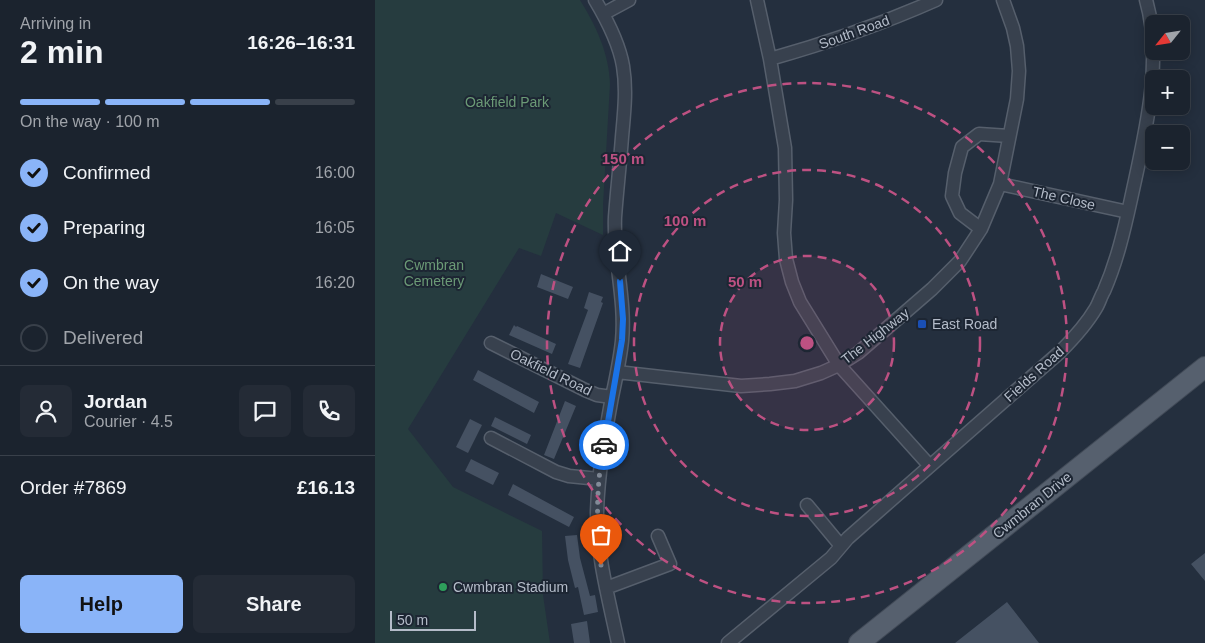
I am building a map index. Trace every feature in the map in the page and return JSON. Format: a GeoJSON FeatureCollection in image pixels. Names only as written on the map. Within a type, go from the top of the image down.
{"type":"FeatureCollection","features":[{"type":"Feature","properties":{"kind":"main road","name":"Cwmbran Drive"},"geometry":{"type":"LineString","coordinates":[[859,643],[1205,367]]}},
{"type":"Feature","properties":{"kind":"street","name":"Oakfield Road"},"geometry":{"type":"LineString","coordinates":[[595,0],[618,49],[623,64],[625,80],[615,218],[622,297],[622,340],[602,455],[597,514],[599,545],[618,643]]}},
{"type":"Feature","properties":{"kind":"street"},"geometry":{"type":"LineString","coordinates":[[603,14],[629,0]]}},
{"type":"Feature","properties":{"kind":"street"},"geometry":{"type":"LineString","coordinates":[[757,0],[770,59],[785,148],[786,191],[784,233],[786,259],[792,282],[800,302],[839,365],[929,465]]}},
{"type":"Feature","properties":{"kind":"street","name":"South Road"},"geometry":{"type":"LineString","coordinates":[[770,59],[814,47],[863,30],[936,0]]}},
{"type":"Feature","properties":{"kind":"street","name":"The Highway"},"geometry":{"type":"LineString","coordinates":[[617,372],[741,386],[795,381],[839,365],[858,353],[932,290],[960,261],[981,229],[1000,184],[1017,98],[1019,71],[1013,28],[1003,0]]}},
{"type":"Feature","properties":{"kind":"street","name":"Fields Road"},"geometry":{"type":"LineString","coordinates":[[728,643],[831,558],[848,538],[929,465],[1060,352],[1077,334],[1097,307],[1121,243],[1144,140],[1151,90],[1153,48],[1146,0]]}},
{"type":"Feature","properties":{"kind":"street"},"geometry":{"type":"LineString","coordinates":[[981,229],[960,213],[952,196],[955,173],[962,147],[979,134],[1009,136]]}},
{"type":"Feature","properties":{"kind":"street","name":"The Close"},"geometry":{"type":"LineString","coordinates":[[1000,184],[1128,212]]}},
{"type":"Feature","properties":{"kind":"street","name":"Oakfield Road"},"geometry":{"type":"LineString","coordinates":[[491,343],[585,390],[612,397]]}},
{"type":"Feature","properties":{"kind":"street"},"geometry":{"type":"LineString","coordinates":[[491,438],[556,472],[569,476],[599,479]]}},
{"type":"Feature","properties":{"kind":"street"},"geometry":{"type":"LineString","coordinates":[[807,505],[841,546]]}},
{"type":"Feature","properties":{"kind":"street"},"geometry":{"type":"LineString","coordinates":[[606,588],[670,564],[658,536]]}},
{"type":"Feature","properties":{"kind":"green space"},"geometry":{"type":"Polygon","coordinates":[[[375,0],[580,0],[596,30],[607,61],[610,84],[603,235],[556,213],[541,256],[519,248],[408,429],[453,487],[542,531],[543,595],[550,643],[375,643],[375,0]]]}},
{"type":"Feature","properties":{"kind":"building"},"geometry":{"type":"Polygon","coordinates":[[[541,274],[573,287],[568,299],[537,287],[541,274]]]}},
{"type":"Feature","properties":{"kind":"building"},"geometry":{"type":"Polygon","coordinates":[[[589,292],[603,297],[601,302],[603,303],[580,368],[568,364],[588,310],[584,308],[589,292]]]}},
{"type":"Feature","properties":{"kind":"building"},"geometry":{"type":"Polygon","coordinates":[[[514,325],[556,344],[552,354],[509,335],[514,325]]]}},
{"type":"Feature","properties":{"kind":"building"},"geometry":{"type":"Polygon","coordinates":[[[478,370],[539,402],[534,413],[473,380],[478,370]]]}},
{"type":"Feature","properties":{"kind":"building"},"geometry":{"type":"Polygon","coordinates":[[[565,401],[576,406],[554,459],[544,455],[565,401]]]}},
{"type":"Feature","properties":{"kind":"building"},"geometry":{"type":"Polygon","coordinates":[[[495,417],[531,435],[527,444],[491,426],[495,417]]]}},
{"type":"Feature","properties":{"kind":"building"},"geometry":{"type":"Polygon","coordinates":[[[470,419],[482,425],[468,453],[456,447],[470,419]]]}},
{"type":"Feature","properties":{"kind":"building"},"geometry":{"type":"Polygon","coordinates":[[[471,459],[499,473],[493,485],[465,471],[471,459]]]}},
{"type":"Feature","properties":{"kind":"building"},"geometry":{"type":"Polygon","coordinates":[[[513,484],[574,517],[569,527],[508,495],[513,484]]]}},
{"type":"Feature","properties":{"kind":"building"},"geometry":{"type":"Polygon","coordinates":[[[577,535],[580,558],[590,596],[595,595],[598,612],[584,615],[578,587],[575,588],[568,560],[565,536],[577,535]]]}},
{"type":"Feature","properties":{"kind":"building"},"geometry":{"type":"Polygon","coordinates":[[[1205,553],[1205,581],[1191,564],[1205,553]]]}},
{"type":"Feature","properties":{"kind":"building"},"geometry":{"type":"Polygon","coordinates":[[[1007,602],[1039,643],[955,643],[1007,602]]]}},
{"type":"Feature","properties":{"kind":"building"},"geometry":{"type":"Polygon","coordinates":[[[587,621],[590,643],[574,643],[571,624],[587,621]]]}},
{"type":"Feature","properties":{"kind":"way so far"},"geometry":{"type":"LineString","coordinates":[[601,565],[597,514],[599,479],[604,445]]}},
{"type":"Feature","properties":{"kind":"place","name":"East Road"},"geometry":{"type":"Point","coordinates":[922,324]}},
{"type":"Feature","properties":{"kind":"place","name":"Cwmbran Stadium"},"geometry":{"type":"Point","coordinates":[443,587]}},
{"type":"Feature","properties":{"kind":"route"},"geometry":{"type":"LineString","coordinates":[[604,445],[622,340],[623,319],[620,281]]}},
{"type":"Feature","properties":{"kind":"park label","name":"Oakfield Park"},"geometry":{"type":"Point","coordinates":[507,102]}},
{"type":"Feature","properties":{"kind":"park label","name":"Cwmbran Cemetery"},"geometry":{"type":"Point","coordinates":[434,274]}}]}
